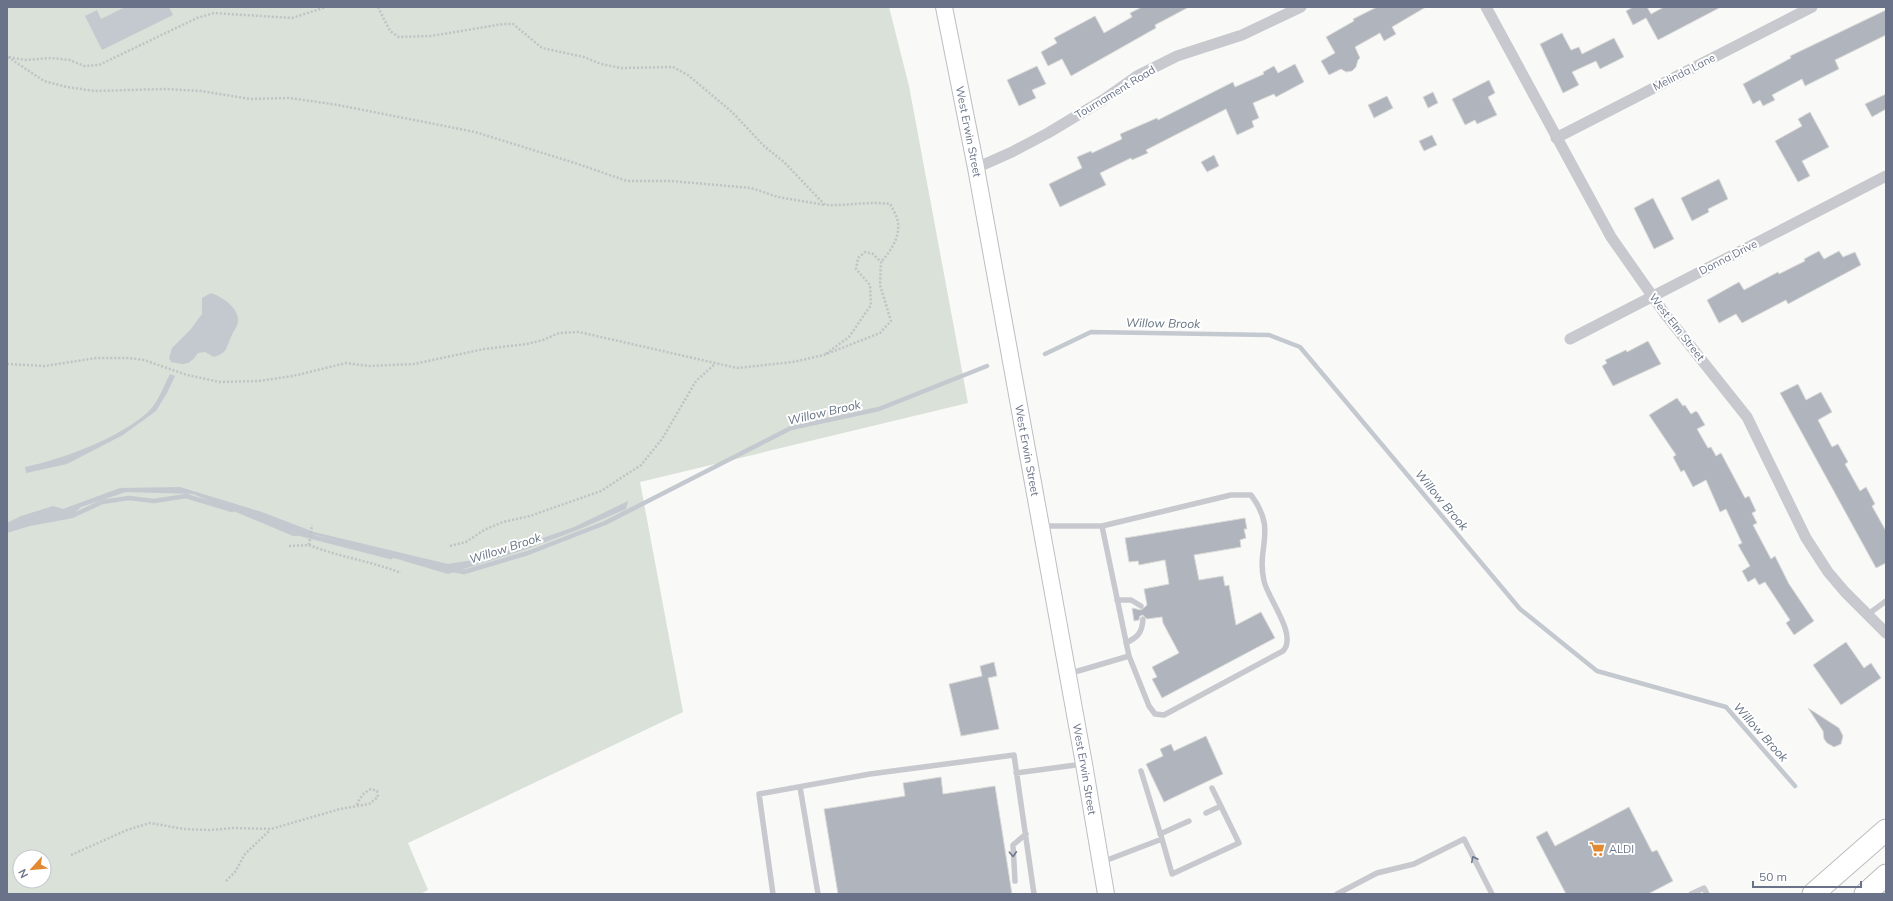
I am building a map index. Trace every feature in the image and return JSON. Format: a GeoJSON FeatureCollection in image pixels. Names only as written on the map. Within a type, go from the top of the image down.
{"type":"FeatureCollection","features":[{"type":"Feature","properties":{"kind":"highway"},"geometry":{"type":"LineString","coordinates":[[1813,894],[1886,830]]}},
{"type":"Feature","properties":{"kind":"highway"},"geometry":{"type":"LineString","coordinates":[[1865,894],[1886,875]]}},
{"type":"Feature","properties":{"kind":"main road","name":"West Erwin Street"},"geometry":{"type":"LineString","coordinates":[[944,7],[976,168],[1068,674],[1106,894]]}},
{"type":"Feature","properties":{"kind":"street","name":"Tournament Road"},"geometry":{"type":"LineString","coordinates":[[976,168],[1012,152],[1048,133],[1103,100],[1137,76],[1177,56],[1242,35],[1302,7]]}},
{"type":"Feature","properties":{"kind":"street","name":"West Elm Street"},"geometry":{"type":"LineString","coordinates":[[1486,7],[1610,237],[1652,296],[1747,417],[1806,538],[1828,572],[1867,615],[1886,633]]}},
{"type":"Feature","properties":{"kind":"street","name":"Melinda Lane"},"geometry":{"type":"LineString","coordinates":[[1556,138],[1812,7]]}},
{"type":"Feature","properties":{"kind":"street","name":"Donna Drive"},"geometry":{"type":"LineString","coordinates":[[1570,339],[1886,176]]}},
{"type":"Feature","properties":{"kind":"lane"},"geometry":{"type":"LineString","coordinates":[[1041,526],[1102,526],[1231,495],[1251,495],[1260,506],[1264,518],[1265,535],[1262,559],[1264,581],[1288,635],[1287,647],[1283,651],[1164,715],[1155,714],[1149,706],[1129,656],[1102,526]]}},
{"type":"Feature","properties":{"kind":"lane"},"geometry":{"type":"LineString","coordinates":[[1117,600],[1131,600],[1141,606]]}},
{"type":"Feature","properties":{"kind":"lane"},"geometry":{"type":"LineString","coordinates":[[1867,615],[1886,601]]}},
{"type":"Feature","properties":{"kind":"lane"},"geometry":{"type":"LineString","coordinates":[[1126,643],[1138,637],[1143,630],[1144,619]]}},
{"type":"Feature","properties":{"kind":"lane"},"geometry":{"type":"LineString","coordinates":[[1068,674],[1129,656]]}},
{"type":"Feature","properties":{"kind":"lane"},"geometry":{"type":"LineString","coordinates":[[773,894],[759,794],[870,774],[1014,756],[1034,894]]}},
{"type":"Feature","properties":{"kind":"lane"},"geometry":{"type":"LineString","coordinates":[[1016,774],[1084,764]]}},
{"type":"Feature","properties":{"kind":"lane"},"geometry":{"type":"LineString","coordinates":[[1141,771],[1172,874],[1239,843],[1212,788]]}},
{"type":"Feature","properties":{"kind":"lane"},"geometry":{"type":"LineString","coordinates":[[800,787],[818,894]]}},
{"type":"Feature","properties":{"kind":"lane"},"geometry":{"type":"LineString","coordinates":[[1206,813],[1221,806]]}},
{"type":"Feature","properties":{"kind":"lane"},"geometry":{"type":"LineString","coordinates":[[1100,863],[1161,837],[1189,821]]}},
{"type":"Feature","properties":{"kind":"lane"},"geometry":{"type":"LineString","coordinates":[[1015,881],[1013,845],[1026,834]]}},
{"type":"Feature","properties":{"kind":"lane"},"geometry":{"type":"LineString","coordinates":[[1337,894],[1377,873],[1414,864],[1464,839],[1492,894]]}},
{"type":"Feature","properties":{"kind":"lane"},"geometry":{"type":"LineString","coordinates":[[1691,894],[1704,888],[1707,894]]}},
{"type":"Feature","properties":{"kind":"path"},"geometry":{"type":"LineString","coordinates":[[7,56],[25,60],[51,58],[70,60],[84,66],[99,65],[197,18],[214,13],[292,18],[326,7]]}},
{"type":"Feature","properties":{"kind":"path"},"geometry":{"type":"LineString","coordinates":[[378,7],[390,31],[399,37],[431,36],[503,24],[513,24],[542,48],[584,57],[601,64],[621,68],[673,67],[688,74],[732,112],[765,147],[784,162],[825,204]]}},
{"type":"Feature","properties":{"kind":"path"},"geometry":{"type":"LineString","coordinates":[[7,56],[44,80],[67,87],[95,91],[201,91],[250,99],[290,98],[338,105],[475,132],[627,181],[672,181],[751,188],[778,197],[825,204],[856,204],[872,202],[890,204],[898,221],[897,238],[888,254],[881,262],[880,284],[891,321],[880,333],[824,355],[793,362],[737,368],[579,332],[558,333],[543,340],[527,344],[484,349],[414,364],[368,366],[346,363],[293,376],[259,381],[220,382],[188,375],[144,360],[128,358],[96,358],[45,366],[7,364]]}},
{"type":"Feature","properties":{"kind":"path"},"geometry":{"type":"LineString","coordinates":[[824,355],[849,338],[871,305],[870,285],[856,269],[858,258],[865,252],[873,254],[881,262]]}},
{"type":"Feature","properties":{"kind":"path"},"geometry":{"type":"LineString","coordinates":[[450,546],[466,542],[484,530],[503,522],[530,516],[601,491],[641,465],[662,439],[696,380],[715,364]]}},
{"type":"Feature","properties":{"kind":"path"},"geometry":{"type":"LineString","coordinates":[[309,545],[312,524]]}},
{"type":"Feature","properties":{"kind":"path"},"geometry":{"type":"LineString","coordinates":[[289,546],[309,545],[323,551],[372,563],[401,573]]}},
{"type":"Feature","properties":{"kind":"path"},"geometry":{"type":"LineString","coordinates":[[71,855],[127,830],[150,823],[184,829],[271,829],[358,805],[369,804],[378,797],[376,791],[371,789],[365,792],[360,797],[358,805]]}},
{"type":"Feature","properties":{"kind":"path"},"geometry":{"type":"LineString","coordinates":[[226,881],[235,872],[245,854],[271,829]]}},
{"type":"Feature","properties":{"kind":"shaded area"},"geometry":{"type":"Polygon","coordinates":[[[7,7],[889,7],[909,86],[968,403],[640,482],[683,712],[408,843],[428,890],[420,894],[7,894],[7,7]]]}},
{"type":"Feature","properties":{"kind":"shaded area"},"geometry":{"type":"Polygon","coordinates":[[[125,7],[169,7],[173,15],[102,50],[85,16],[97,10],[101,19],[125,7]]]}},
{"type":"Feature","properties":{"kind":"shaded area"},"geometry":{"type":"Polygon","coordinates":[[[211,293],[228,303],[237,315],[237,325],[226,350],[222,354],[214,357],[205,352],[198,353],[186,364],[171,362],[169,358],[172,348],[191,329],[202,314],[202,298],[211,293]]]}},
{"type":"Feature","properties":{"kind":"shaded area"},"geometry":{"type":"Polygon","coordinates":[[[170,374],[175,376],[156,411],[123,435],[67,464],[26,473],[25,467],[56,459],[89,447],[121,431],[135,422],[147,413],[154,405],[170,374]]]}},
{"type":"Feature","properties":{"kind":"shaded area"},"geometry":{"type":"Polygon","coordinates":[[[180,487],[262,512],[314,532],[448,564],[486,558],[574,527],[628,501],[626,509],[580,529],[527,549],[448,574],[316,535],[293,536],[193,494],[126,492],[81,507],[68,519],[30,526],[7,533],[7,523],[21,516],[53,506],[63,509],[120,488],[180,487]]]}},
{"type":"Feature","properties":{"kind":"building"},"geometry":{"type":"Polygon","coordinates":[[[1142,7],[1189,7],[1155,25],[1156,28],[1071,76],[1062,59],[1048,66],[1041,52],[1057,43],[1054,38],[1095,16],[1104,33],[1132,17],[1130,13],[1142,7]]]}},
{"type":"Feature","properties":{"kind":"building"},"geometry":{"type":"Polygon","coordinates":[[[1377,7],[1426,7],[1392,27],[1396,34],[1384,41],[1380,33],[1355,47],[1360,58],[1356,67],[1352,71],[1346,72],[1341,69],[1329,75],[1321,61],[1335,53],[1326,37],[1354,21],[1353,19],[1377,7]]]}},
{"type":"Feature","properties":{"kind":"building"},"geometry":{"type":"Polygon","coordinates":[[[1633,7],[1647,7],[1651,14],[1664,7],[1721,7],[1658,40],[1646,18],[1633,25],[1626,11],[1633,7]]]}},
{"type":"Feature","properties":{"kind":"building"},"geometry":{"type":"Polygon","coordinates":[[[1886,10],[1886,35],[1835,60],[1839,69],[1805,86],[1802,79],[1772,95],[1775,100],[1763,106],[1760,100],[1753,104],[1743,84],[1791,58],[1790,56],[1886,10]]]}},
{"type":"Feature","properties":{"kind":"building"},"geometry":{"type":"Polygon","coordinates":[[[1562,33],[1571,50],[1579,47],[1582,54],[1614,38],[1624,57],[1600,69],[1596,61],[1572,72],[1579,85],[1563,93],[1540,44],[1562,33]]]}},
{"type":"Feature","properties":{"kind":"building"},"geometry":{"type":"Polygon","coordinates":[[[1295,64],[1304,82],[1276,97],[1274,94],[1253,103],[1259,118],[1252,121],[1254,127],[1237,135],[1226,109],[1146,150],[1148,153],[1132,160],[1131,158],[1100,173],[1106,185],[1060,207],[1049,184],[1082,168],[1077,157],[1091,151],[1092,153],[1122,139],[1120,134],[1157,118],[1158,120],[1233,82],[1235,87],[1264,74],[1263,72],[1274,66],[1278,73],[1295,64]]]}},
{"type":"Feature","properties":{"kind":"building"},"geometry":{"type":"Polygon","coordinates":[[[1037,66],[1046,84],[1032,90],[1036,98],[1019,106],[1007,80],[1037,66]]]}},
{"type":"Feature","properties":{"kind":"building"},"geometry":{"type":"Polygon","coordinates":[[[1489,80],[1495,93],[1488,97],[1497,115],[1477,124],[1475,120],[1465,125],[1452,99],[1489,80]]]}},
{"type":"Feature","properties":{"kind":"building"},"geometry":{"type":"Polygon","coordinates":[[[1433,92],[1438,103],[1428,108],[1423,97],[1433,92]]]}},
{"type":"Feature","properties":{"kind":"building"},"geometry":{"type":"Polygon","coordinates":[[[1886,94],[1886,109],[1872,117],[1865,104],[1886,94]]]}},
{"type":"Feature","properties":{"kind":"building"},"geometry":{"type":"Polygon","coordinates":[[[1387,96],[1393,108],[1374,118],[1368,105],[1387,96]]]}},
{"type":"Feature","properties":{"kind":"building"},"geometry":{"type":"Polygon","coordinates":[[[1810,112],[1829,147],[1802,161],[1810,176],[1798,182],[1775,141],[1802,126],[1798,119],[1810,112]]]}},
{"type":"Feature","properties":{"kind":"building"},"geometry":{"type":"Polygon","coordinates":[[[1432,135],[1437,145],[1424,151],[1419,141],[1432,135]]]}},
{"type":"Feature","properties":{"kind":"building"},"geometry":{"type":"Polygon","coordinates":[[[1214,155],[1219,166],[1207,172],[1201,162],[1214,155]]]}},
{"type":"Feature","properties":{"kind":"building"},"geometry":{"type":"Polygon","coordinates":[[[1719,179],[1728,199],[1708,209],[1709,212],[1692,221],[1681,198],[1719,179]]]}},
{"type":"Feature","properties":{"kind":"building"},"geometry":{"type":"Polygon","coordinates":[[[1653,198],[1674,239],[1654,249],[1634,208],[1653,198]]]}},
{"type":"Feature","properties":{"kind":"building"},"geometry":{"type":"Polygon","coordinates":[[[1819,251],[1824,259],[1839,251],[1843,257],[1855,252],[1861,265],[1788,304],[1786,300],[1742,323],[1736,314],[1719,323],[1707,300],[1739,282],[1744,290],[1778,272],[1779,274],[1805,261],[1804,259],[1819,251]]]}},
{"type":"Feature","properties":{"kind":"building"},"geometry":{"type":"Polygon","coordinates":[[[1648,341],[1661,364],[1613,386],[1602,366],[1607,363],[1605,360],[1626,350],[1627,352],[1648,341]]]}},
{"type":"Feature","properties":{"kind":"building"},"geometry":{"type":"Polygon","coordinates":[[[1798,384],[1806,400],[1821,392],[1832,412],[1818,420],[1832,447],[1838,444],[1848,462],[1845,464],[1860,491],[1866,487],[1875,504],[1872,506],[1886,531],[1886,563],[1876,568],[1780,393],[1798,384]]]}},
{"type":"Feature","properties":{"kind":"building"},"geometry":{"type":"Polygon","coordinates":[[[1677,398],[1683,406],[1685,405],[1691,414],[1696,411],[1698,413],[1705,425],[1697,429],[1708,448],[1711,447],[1716,456],[1721,453],[1745,498],[1749,496],[1756,511],[1752,513],[1757,523],[1753,525],[1771,559],[1775,556],[1789,584],[1814,621],[1794,635],[1786,623],[1790,620],[1765,582],[1759,585],[1755,578],[1748,582],[1742,571],[1750,566],[1738,545],[1742,543],[1726,509],[1720,512],[1706,480],[1693,487],[1684,470],[1681,472],[1673,457],[1676,455],[1649,415],[1677,398]]]}},
{"type":"Feature","properties":{"kind":"building"},"geometry":{"type":"Polygon","coordinates":[[[1245,518],[1247,529],[1244,529],[1246,538],[1240,540],[1241,547],[1194,555],[1199,580],[1223,576],[1225,586],[1229,585],[1236,625],[1261,612],[1275,638],[1162,698],[1152,679],[1157,677],[1152,667],[1179,653],[1163,623],[1162,617],[1147,619],[1143,615],[1140,616],[1139,620],[1134,621],[1132,608],[1141,610],[1147,605],[1144,589],[1169,584],[1165,560],[1139,565],[1138,561],[1129,562],[1125,538],[1245,518]]]}},
{"type":"Feature","properties":{"kind":"building"},"geometry":{"type":"Polygon","coordinates":[[[1846,642],[1864,668],[1871,663],[1881,678],[1841,705],[1813,665],[1846,642]]]}},
{"type":"Feature","properties":{"kind":"building"},"geometry":{"type":"Polygon","coordinates":[[[994,662],[997,676],[988,678],[999,729],[961,736],[949,684],[982,676],[980,666],[994,662]]]}},
{"type":"Feature","properties":{"kind":"building"},"geometry":{"type":"Polygon","coordinates":[[[1808,708],[1839,728],[1843,736],[1841,744],[1834,747],[1827,743],[1824,739],[1823,731],[1808,708]]]}},
{"type":"Feature","properties":{"kind":"building"},"geometry":{"type":"Polygon","coordinates":[[[1206,736],[1223,774],[1164,802],[1146,764],[1163,756],[1160,749],[1171,744],[1174,751],[1206,736]]]}},
{"type":"Feature","properties":{"kind":"building"},"geometry":{"type":"Polygon","coordinates":[[[941,777],[943,794],[995,786],[1012,894],[838,894],[824,809],[905,796],[903,783],[941,777]]]}},
{"type":"Feature","properties":{"kind":"building","name":"ALDI"},"geometry":{"type":"Polygon","coordinates":[[[1629,807],[1652,852],[1657,850],[1673,881],[1648,894],[1566,894],[1536,837],[1547,831],[1555,846],[1629,807]]]}},
{"type":"Feature","properties":{"kind":"waterway","name":"Willow Brook"},"geometry":{"type":"LineString","coordinates":[[1045,354],[1091,332],[1269,335],[1300,347],[1520,609],[1597,671],[1726,707],[1795,786]]}},
{"type":"Feature","properties":{"kind":"waterway","name":"Willow Brook"},"geometry":{"type":"LineString","coordinates":[[453,570],[464,572],[528,553],[605,523],[791,428],[879,409],[987,366]]}},
{"type":"Feature","properties":{"kind":"waterway","name":"Willow Brook"},"geometry":{"type":"LineString","coordinates":[[65,517],[72,516],[102,502],[129,498],[154,501],[186,496],[232,510]]}},
{"type":"Feature","properties":{"kind":"waterway","name":"Willow Brook"},"geometry":{"type":"LineString","coordinates":[[301,534],[391,557]]}},
{"type":"Feature","properties":{"kind":"place","name":"ALDI"},"geometry":{"type":"Point","coordinates":[1597,849]}}]}
